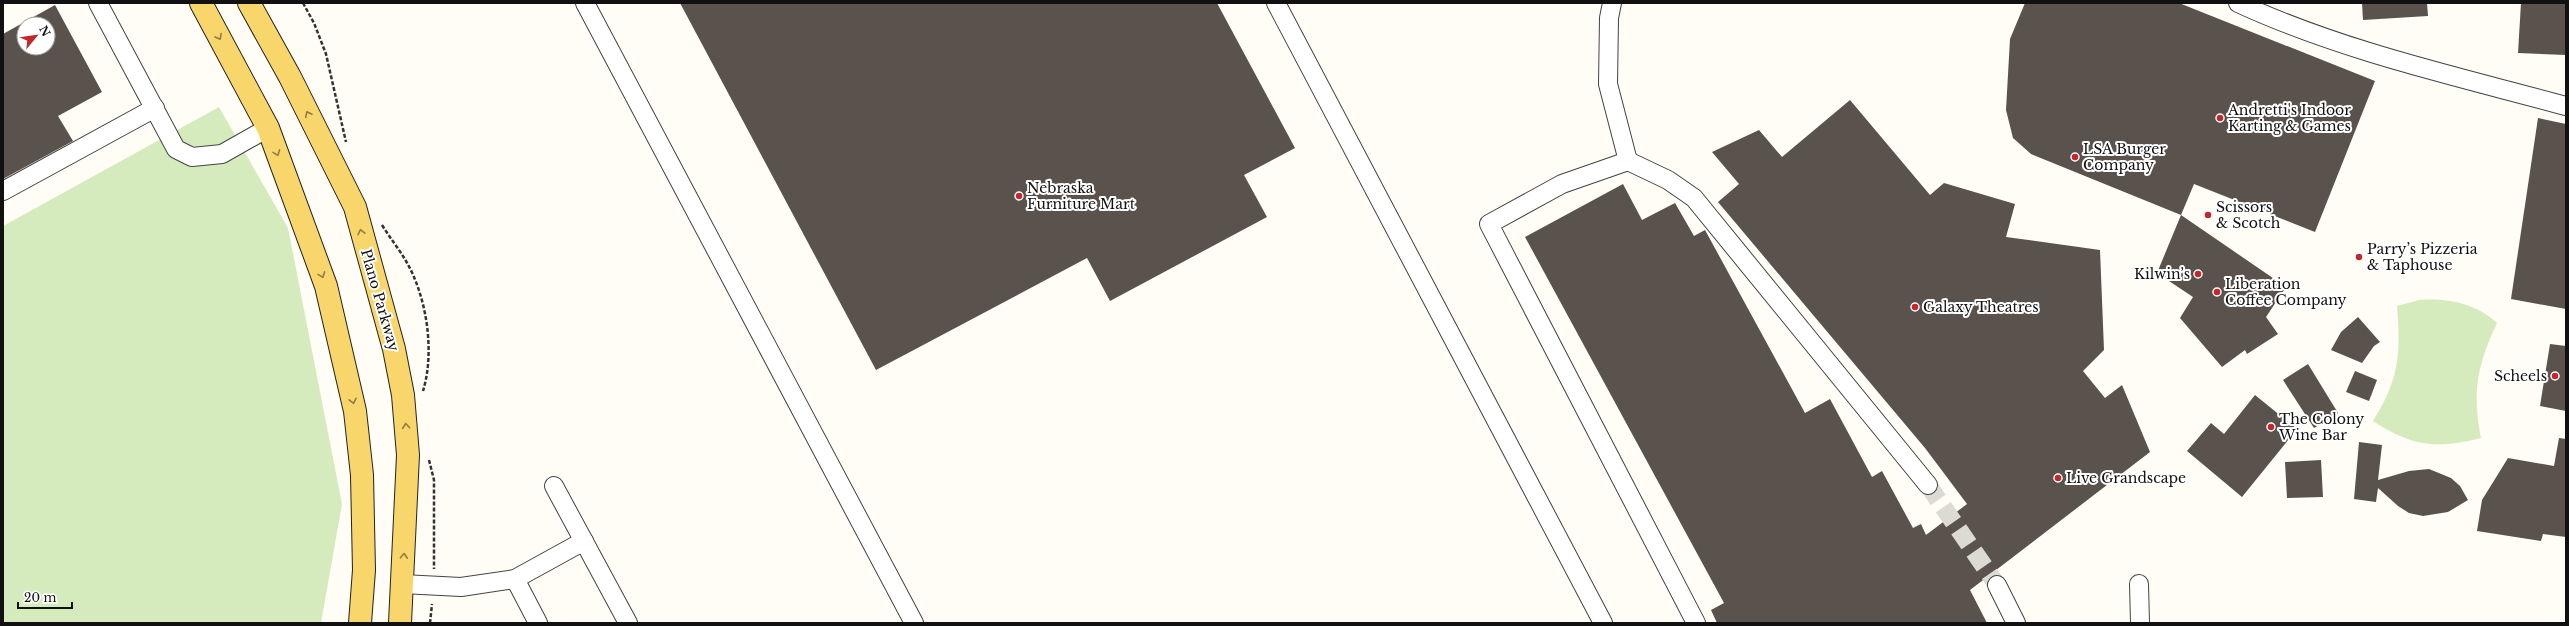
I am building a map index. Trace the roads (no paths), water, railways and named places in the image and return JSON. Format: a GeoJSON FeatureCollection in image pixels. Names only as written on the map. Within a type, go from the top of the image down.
{"type":"FeatureCollection","features":[{"type":"Feature","properties":{"kind":"main road"},"geometry":{"type":"LineString","coordinates":[[201,3],[268,128],[326,286],[355,410],[362,475],[364,570],[360,623]]}},
{"type":"Feature","properties":{"kind":"main road","name":"Plano Parkway"},"geometry":{"type":"LineString","coordinates":[[250,3],[290,77],[355,207],[363,242],[380,294],[403,395],[408,455],[400,623]]}},
{"type":"Feature","properties":{"kind":"lane"},"geometry":{"type":"LineString","coordinates":[[98,3],[176,149],[192,157],[222,154],[268,128]]}},
{"type":"Feature","properties":{"kind":"lane"},"geometry":{"type":"LineString","coordinates":[[585,3],[914,623]]}},
{"type":"Feature","properties":{"kind":"lane"},"geometry":{"type":"LineString","coordinates":[[1276,3],[1603,623]]}},
{"type":"Feature","properties":{"kind":"lane"},"geometry":{"type":"LineString","coordinates":[[1612,3],[1608,84],[1628,161]]}},
{"type":"Feature","properties":{"kind":"lane"},"geometry":{"type":"LineString","coordinates":[[2238,3],[2271,18],[2372,53],[2566,106]]}},
{"type":"Feature","properties":{"kind":"lane"},"geometry":{"type":"LineString","coordinates":[[3,191],[155,108]]}},
{"type":"Feature","properties":{"kind":"lane"},"geometry":{"type":"LineString","coordinates":[[1696,623],[1489,224],[1562,184],[1628,161],[1668,180],[1694,198],[1928,485]]}},
{"type":"Feature","properties":{"kind":"lane"},"geometry":{"type":"LineString","coordinates":[[554,486],[628,623]]}},
{"type":"Feature","properties":{"kind":"lane"},"geometry":{"type":"LineString","coordinates":[[402,584],[461,587],[515,579],[584,541]]}},
{"type":"Feature","properties":{"kind":"lane"},"geometry":{"type":"LineString","coordinates":[[515,579],[538,623]]}},
{"type":"Feature","properties":{"kind":"lane"},"geometry":{"type":"LineString","coordinates":[[2139,584],[2140,623]]}},
{"type":"Feature","properties":{"kind":"lane"},"geometry":{"type":"LineString","coordinates":[[1997,585],[2016,623]]}},
{"type":"Feature","properties":{"kind":"tunnel"},"geometry":{"type":"LineString","coordinates":[[1928,485],[1997,585]]}},
{"type":"Feature","properties":{"kind":"place","name":"Andretti's Indoor Karting & Games"},"geometry":{"type":"Point","coordinates":[2220,118]}},
{"type":"Feature","properties":{"kind":"place","name":"LSA Burger Company"},"geometry":{"type":"Point","coordinates":[2075,157]}},
{"type":"Feature","properties":{"kind":"place","name":"Nebraska Furniture Mart"},"geometry":{"type":"Point","coordinates":[1019,196]}},
{"type":"Feature","properties":{"kind":"place","name":"Scissors & Scotch"},"geometry":{"type":"Point","coordinates":[2208,215]}},
{"type":"Feature","properties":{"kind":"place","name":"Parry’s Pizzeria & Taphouse"},"geometry":{"type":"Point","coordinates":[2359,257]}},
{"type":"Feature","properties":{"kind":"place","name":"Kilwin’s"},"geometry":{"type":"Point","coordinates":[2198,274]}},
{"type":"Feature","properties":{"kind":"place","name":"Liberation Coffee Company"},"geometry":{"type":"Point","coordinates":[2217,292]}},
{"type":"Feature","properties":{"kind":"place","name":"Galaxy Theatres"},"geometry":{"type":"Point","coordinates":[1915,307]}},
{"type":"Feature","properties":{"kind":"place","name":"Scheels"},"geometry":{"type":"Point","coordinates":[2555,376]}},
{"type":"Feature","properties":{"kind":"place","name":"The Colony Wine Bar"},"geometry":{"type":"Point","coordinates":[2271,427]}},
{"type":"Feature","properties":{"kind":"place","name":"Live Grandscape"},"geometry":{"type":"Point","coordinates":[2058,478]}}]}
